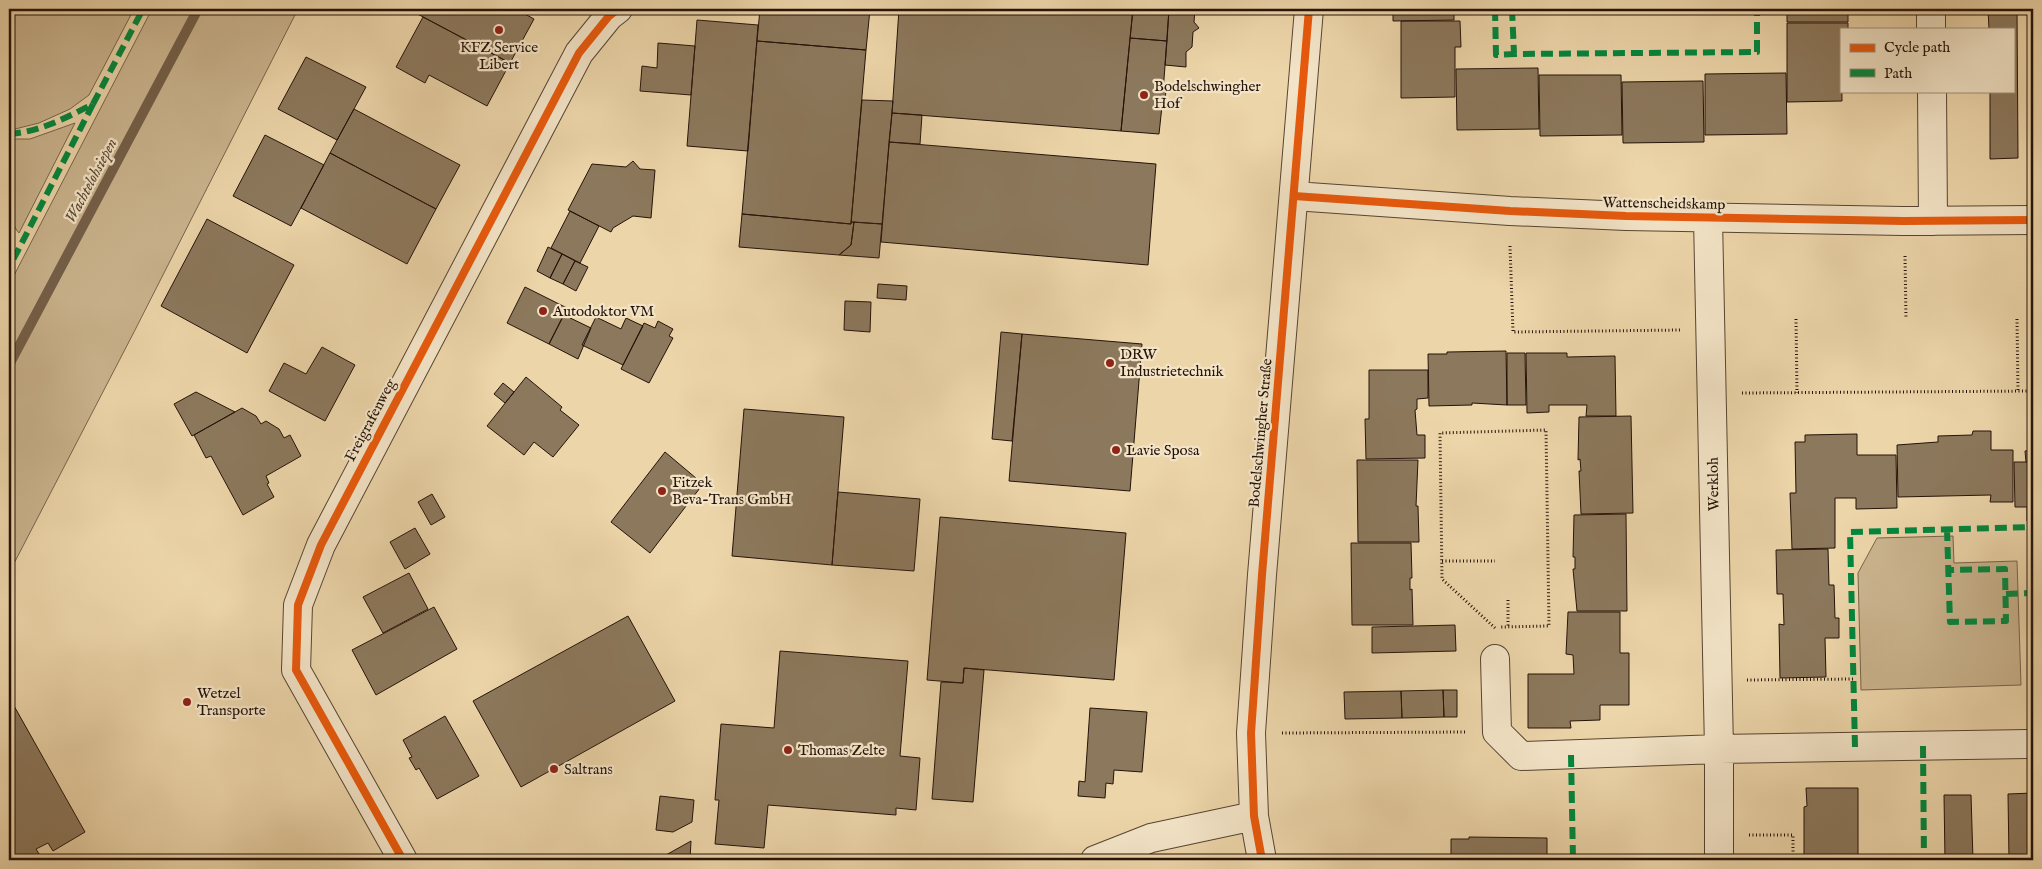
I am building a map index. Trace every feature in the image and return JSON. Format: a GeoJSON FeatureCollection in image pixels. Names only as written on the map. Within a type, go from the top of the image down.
{"type":"FeatureCollection","features":[{"type":"Feature","properties":{"kind":"street","name":"Freigrafenweg"},"geometry":{"type":"LineString","coordinates":[[403,860],[296,670],[298,605],[321,545],[579,53],[609,16],[618,9]]}},
{"type":"Feature","properties":{"kind":"street","name":"Bodelschwingher Straße"},"geometry":{"type":"LineString","coordinates":[[1262,860],[1254,816],[1251,733],[1309,9]]}},
{"type":"Feature","properties":{"kind":"street"},"geometry":{"type":"LineString","coordinates":[[1931,9],[1931,28]]}},
{"type":"Feature","properties":{"kind":"street"},"geometry":{"type":"LineString","coordinates":[[1932,92],[1933,221]]}},
{"type":"Feature","properties":{"kind":"street","name":"Wattenscheidskamp"},"geometry":{"type":"LineString","coordinates":[[1294,196],[1510,211],[1708,218],[1933,221],[2033,220]]}},
{"type":"Feature","properties":{"kind":"street","name":"Werkloh"},"geometry":{"type":"LineString","coordinates":[[1708,218],[1719,750],[1719,860]]}},
{"type":"Feature","properties":{"kind":"street"},"geometry":{"type":"LineString","coordinates":[[1495,659],[1497,732],[1521,756],[2028,744]]}},
{"type":"Feature","properties":{"kind":"street"},"geometry":{"type":"LineString","coordinates":[[1095,860],[1150,838],[1254,816]]}},
{"type":"Feature","properties":{"kind":"path"},"geometry":{"type":"LineString","coordinates":[[1510,246],[1514,332],[1684,330]]}},
{"type":"Feature","properties":{"kind":"path"},"geometry":{"type":"LineString","coordinates":[[1904,256],[1906,319]]}},
{"type":"Feature","properties":{"kind":"path"},"geometry":{"type":"LineString","coordinates":[[1796,319],[1797,393]]}},
{"type":"Feature","properties":{"kind":"path"},"geometry":{"type":"LineString","coordinates":[[2017,319],[2018,391]]}},
{"type":"Feature","properties":{"kind":"path"},"geometry":{"type":"LineString","coordinates":[[1711,393],[2033,391]]}},
{"type":"Feature","properties":{"kind":"path"},"geometry":{"type":"LineString","coordinates":[[1546,430],[1550,626],[1495,627],[1442,579],[1442,562],[1440,433],[1546,430]]}},
{"type":"Feature","properties":{"kind":"path"},"geometry":{"type":"LineString","coordinates":[[1442,562],[1495,561]]}},
{"type":"Feature","properties":{"kind":"path"},"geometry":{"type":"LineString","coordinates":[[1508,600],[1508,627]]}},
{"type":"Feature","properties":{"kind":"path"},"geometry":{"type":"LineString","coordinates":[[1495,627],[1495,659]]}},
{"type":"Feature","properties":{"kind":"path"},"geometry":{"type":"LineString","coordinates":[[1739,680],[1854,679]]}},
{"type":"Feature","properties":{"kind":"path"},"geometry":{"type":"LineString","coordinates":[[1251,733],[1497,732]]}},
{"type":"Feature","properties":{"kind":"path"},"geometry":{"type":"LineString","coordinates":[[1741,835],[1793,835],[1793,860]]}},
{"type":"Feature","properties":{"kind":"shaded area"},"geometry":{"type":"Polygon","coordinates":[[[9,9],[134,9],[89,95],[70,109],[39,123],[15,129],[9,128],[9,9]]]}},
{"type":"Feature","properties":{"kind":"shaded area"},"geometry":{"type":"Polygon","coordinates":[[[152,9],[298,9],[9,573],[9,285],[152,9]]]}},
{"type":"Feature","properties":{"kind":"shaded area"},"geometry":{"type":"Polygon","coordinates":[[[75,123],[19,233],[12,216],[10,203],[8,175],[9,139],[30,139],[75,123]]]}},
{"type":"Feature","properties":{"kind":"shaded area"},"geometry":{"type":"Polygon","coordinates":[[[1953,536],[1954,563],[2017,561],[2021,685],[1861,690],[1858,573],[1877,538],[1953,536]]]}},
{"type":"Feature","properties":{"kind":"building"},"geometry":{"type":"Polygon","coordinates":[[[408,9],[516,9],[534,19],[510,63],[408,9]]]}},
{"type":"Feature","properties":{"kind":"building"},"geometry":{"type":"Polygon","coordinates":[[[760,9],[870,9],[866,50],[757,41],[760,9]]]}},
{"type":"Feature","properties":{"kind":"building"},"geometry":{"type":"Polygon","coordinates":[[[899,9],[1133,9],[1121,131],[892,113],[899,9]]]}},
{"type":"Feature","properties":{"kind":"building"},"geometry":{"type":"Polygon","coordinates":[[[1133,9],[1169,9],[1167,41],[1130,38],[1133,9]]]}},
{"type":"Feature","properties":{"kind":"building"},"geometry":{"type":"Polygon","coordinates":[[[1169,9],[1195,9],[1194,22],[1199,28],[1193,32],[1192,47],[1186,52],[1186,67],[1165,65],[1169,9]]]}},
{"type":"Feature","properties":{"kind":"building"},"geometry":{"type":"Polygon","coordinates":[[[1393,9],[1454,9],[1454,20],[1393,21],[1393,9]]]}},
{"type":"Feature","properties":{"kind":"building"},"geometry":{"type":"Polygon","coordinates":[[[1787,9],[1848,9],[1848,22],[1787,22],[1787,9]]]}},
{"type":"Feature","properties":{"kind":"building"},"geometry":{"type":"Polygon","coordinates":[[[1988,9],[2017,9],[2018,158],[1990,159],[1990,92],[2014,92],[2014,28],[1989,28],[1988,9]]]}},
{"type":"Feature","properties":{"kind":"building"},"geometry":{"type":"Polygon","coordinates":[[[423,17],[510,63],[487,106],[429,75],[425,83],[396,67],[423,17]]]}},
{"type":"Feature","properties":{"kind":"building"},"geometry":{"type":"Polygon","coordinates":[[[697,20],[758,25],[748,151],[687,146],[697,20]]]}},
{"type":"Feature","properties":{"kind":"building"},"geometry":{"type":"Polygon","coordinates":[[[1401,21],[1460,21],[1461,47],[1455,47],[1455,97],[1401,98],[1401,21]]]}},
{"type":"Feature","properties":{"kind":"building"},"geometry":{"type":"Polygon","coordinates":[[[1787,23],[1848,23],[1848,28],[1840,28],[1840,92],[1842,92],[1842,101],[1787,102],[1787,23]]]}},
{"type":"Feature","properties":{"kind":"building"},"geometry":{"type":"Polygon","coordinates":[[[1130,38],[1167,41],[1163,91],[1166,91],[1164,107],[1162,106],[1159,134],[1121,131],[1130,38]]]}},
{"type":"Feature","properties":{"kind":"building"},"geometry":{"type":"Polygon","coordinates":[[[757,41],[866,50],[851,224],[742,214],[757,41]]]}},
{"type":"Feature","properties":{"kind":"building"},"geometry":{"type":"Polygon","coordinates":[[[658,43],[695,46],[691,95],[640,91],[642,66],[657,68],[658,43]]]}},
{"type":"Feature","properties":{"kind":"building"},"geometry":{"type":"Polygon","coordinates":[[[306,57],[366,87],[337,140],[278,109],[306,57]]]}},
{"type":"Feature","properties":{"kind":"building"},"geometry":{"type":"Polygon","coordinates":[[[1538,68],[1539,129],[1457,130],[1456,69],[1538,68]]]}},
{"type":"Feature","properties":{"kind":"building"},"geometry":{"type":"Polygon","coordinates":[[[1786,73],[1787,134],[1705,135],[1705,74],[1786,73]]]}},
{"type":"Feature","properties":{"kind":"building"},"geometry":{"type":"Polygon","coordinates":[[[1539,75],[1621,75],[1622,135],[1540,136],[1539,75]]]}},
{"type":"Feature","properties":{"kind":"building"},"geometry":{"type":"Polygon","coordinates":[[[1703,81],[1704,142],[1623,143],[1622,82],[1703,81]]]}},
{"type":"Feature","properties":{"kind":"building"},"geometry":{"type":"Polygon","coordinates":[[[862,100],[893,101],[882,224],[851,222],[862,100]]]}},
{"type":"Feature","properties":{"kind":"building"},"geometry":{"type":"Polygon","coordinates":[[[354,109],[460,165],[436,209],[330,153],[354,109]]]}},
{"type":"Feature","properties":{"kind":"building"},"geometry":{"type":"Polygon","coordinates":[[[892,113],[922,115],[920,144],[889,142],[892,113]]]}},
{"type":"Feature","properties":{"kind":"building"},"geometry":{"type":"Polygon","coordinates":[[[265,135],[324,165],[291,226],[233,196],[265,135]]]}},
{"type":"Feature","properties":{"kind":"building"},"geometry":{"type":"Polygon","coordinates":[[[889,142],[1156,164],[1148,265],[881,242],[889,142]]]}},
{"type":"Feature","properties":{"kind":"building"},"geometry":{"type":"Polygon","coordinates":[[[330,153],[436,209],[407,264],[301,208],[330,153]]]}},
{"type":"Feature","properties":{"kind":"building"},"geometry":{"type":"Polygon","coordinates":[[[633,161],[640,169],[655,170],[651,218],[633,216],[613,228],[611,232],[568,210],[592,164],[626,167],[633,161]]]}},
{"type":"Feature","properties":{"kind":"building"},"geometry":{"type":"Polygon","coordinates":[[[570,211],[599,226],[580,263],[551,248],[570,211]]]}},
{"type":"Feature","properties":{"kind":"building"},"geometry":{"type":"Polygon","coordinates":[[[742,214],[851,224],[851,222],[854,222],[851,245],[839,255],[739,247],[742,214]]]}},
{"type":"Feature","properties":{"kind":"building"},"geometry":{"type":"Polygon","coordinates":[[[207,219],[294,265],[247,353],[161,306],[207,219]]]}},
{"type":"Feature","properties":{"kind":"building"},"geometry":{"type":"Polygon","coordinates":[[[854,222],[882,224],[879,258],[839,255],[851,245],[854,222]]]}},
{"type":"Feature","properties":{"kind":"building"},"geometry":{"type":"Polygon","coordinates":[[[548,247],[562,254],[550,278],[537,271],[548,247]]]}},
{"type":"Feature","properties":{"kind":"building"},"geometry":{"type":"Polygon","coordinates":[[[562,254],[575,261],[563,284],[550,278],[562,254]]]}},
{"type":"Feature","properties":{"kind":"building"},"geometry":{"type":"Polygon","coordinates":[[[575,261],[588,267],[576,291],[563,284],[575,261]]]}},
{"type":"Feature","properties":{"kind":"building"},"geometry":{"type":"Polygon","coordinates":[[[878,284],[907,286],[906,300],[877,298],[878,284]]]}},
{"type":"Feature","properties":{"kind":"building"},"geometry":{"type":"Polygon","coordinates":[[[525,287],[567,308],[549,344],[507,323],[525,287]]]}},
{"type":"Feature","properties":{"kind":"building"},"geometry":{"type":"Polygon","coordinates":[[[845,301],[871,302],[870,332],[844,330],[845,301]]]}},
{"type":"Feature","properties":{"kind":"building"},"geometry":{"type":"Polygon","coordinates":[[[564,315],[591,328],[578,359],[549,344],[564,315]]]}},
{"type":"Feature","properties":{"kind":"building"},"geometry":{"type":"Polygon","coordinates":[[[596,317],[621,329],[626,318],[643,326],[623,365],[582,345],[596,317]]]}},
{"type":"Feature","properties":{"kind":"building"},"geometry":{"type":"Polygon","coordinates":[[[658,321],[673,329],[669,336],[673,338],[649,383],[621,369],[644,323],[655,328],[658,321]]]}},
{"type":"Feature","properties":{"kind":"building"},"geometry":{"type":"Polygon","coordinates":[[[1001,332],[1022,334],[1012,441],[992,439],[1001,332]]]}},
{"type":"Feature","properties":{"kind":"building"},"geometry":{"type":"Polygon","coordinates":[[[1022,334],[1142,344],[1130,491],[1009,481],[1022,334]]]}},
{"type":"Feature","properties":{"kind":"building"},"geometry":{"type":"Polygon","coordinates":[[[322,347],[355,365],[325,421],[269,391],[284,363],[306,374],[322,347]]]}},
{"type":"Feature","properties":{"kind":"building"},"geometry":{"type":"Polygon","coordinates":[[[1506,351],[1507,405],[1472,403],[1472,405],[1429,406],[1428,354],[1506,351]]]}},
{"type":"Feature","properties":{"kind":"building"},"geometry":{"type":"Polygon","coordinates":[[[1507,353],[1525,353],[1526,405],[1507,405],[1507,353]]]}},
{"type":"Feature","properties":{"kind":"building"},"geometry":{"type":"Polygon","coordinates":[[[1526,353],[1567,353],[1567,357],[1615,356],[1616,416],[1586,416],[1587,405],[1549,405],[1549,412],[1527,413],[1526,353]]]}},
{"type":"Feature","properties":{"kind":"building"},"geometry":{"type":"Polygon","coordinates":[[[1369,370],[1428,370],[1428,398],[1417,399],[1417,409],[1415,410],[1417,435],[1425,435],[1425,458],[1366,459],[1365,419],[1369,419],[1369,370]]]}},
{"type":"Feature","properties":{"kind":"building"},"geometry":{"type":"Polygon","coordinates":[[[526,377],[562,407],[560,410],[579,425],[553,457],[534,442],[524,455],[487,426],[526,377]]]}},
{"type":"Feature","properties":{"kind":"building"},"geometry":{"type":"Polygon","coordinates":[[[503,383],[514,392],[505,403],[494,394],[503,383]]]}},
{"type":"Feature","properties":{"kind":"building"},"geometry":{"type":"Polygon","coordinates":[[[196,392],[235,412],[192,436],[174,404],[196,392]]]}},
{"type":"Feature","properties":{"kind":"building"},"geometry":{"type":"Polygon","coordinates":[[[242,408],[256,416],[261,424],[266,421],[279,429],[284,438],[290,435],[301,456],[266,476],[269,483],[267,484],[274,497],[243,515],[211,456],[206,458],[194,435],[242,408]]]}},
{"type":"Feature","properties":{"kind":"building"},"geometry":{"type":"Polygon","coordinates":[[[744,409],[844,417],[832,565],[732,556],[744,409]]]}},
{"type":"Feature","properties":{"kind":"building"},"geometry":{"type":"Polygon","coordinates":[[[1631,416],[1633,513],[1581,514],[1579,471],[1581,471],[1580,459],[1578,460],[1579,417],[1631,416]]]}},
{"type":"Feature","properties":{"kind":"building"},"geometry":{"type":"Polygon","coordinates":[[[1973,431],[1991,431],[1991,450],[2013,450],[2013,502],[1990,502],[1991,495],[1898,497],[1897,445],[1938,442],[1938,436],[1972,435],[1973,431]]]}},
{"type":"Feature","properties":{"kind":"building"},"geometry":{"type":"Polygon","coordinates":[[[1857,434],[1857,455],[1896,455],[1897,508],[1856,509],[1856,498],[1835,498],[1835,548],[1792,549],[1790,493],[1796,493],[1795,442],[1805,442],[1805,435],[1857,434]]]}},
{"type":"Feature","properties":{"kind":"building"},"geometry":{"type":"Polygon","coordinates":[[[2033,450],[2033,462],[2026,462],[2025,451],[2033,450]]]}},
{"type":"Feature","properties":{"kind":"building"},"geometry":{"type":"Polygon","coordinates":[[[665,452],[703,484],[650,553],[611,522],[665,452]]]}},
{"type":"Feature","properties":{"kind":"building"},"geometry":{"type":"Polygon","coordinates":[[[1357,460],[1418,460],[1416,506],[1418,506],[1419,542],[1358,542],[1357,460]]]}},
{"type":"Feature","properties":{"kind":"building"},"geometry":{"type":"Polygon","coordinates":[[[2014,462],[2033,462],[2033,507],[2015,507],[2014,462]]]}},
{"type":"Feature","properties":{"kind":"building"},"geometry":{"type":"Polygon","coordinates":[[[838,492],[920,499],[914,571],[832,565],[838,492]]]}},
{"type":"Feature","properties":{"kind":"building"},"geometry":{"type":"Polygon","coordinates":[[[432,494],[445,517],[431,525],[418,502],[432,494]]]}},
{"type":"Feature","properties":{"kind":"building"},"geometry":{"type":"Polygon","coordinates":[[[2027,507],[2033,507],[2033,521],[2027,521],[2027,507]]]}},
{"type":"Feature","properties":{"kind":"building"},"geometry":{"type":"Polygon","coordinates":[[[1626,514],[1627,611],[1577,611],[1573,569],[1575,569],[1575,557],[1573,557],[1574,515],[1626,514]]]}},
{"type":"Feature","properties":{"kind":"building"},"geometry":{"type":"Polygon","coordinates":[[[940,517],[1126,533],[1114,680],[964,668],[963,683],[927,680],[940,517]]]}},
{"type":"Feature","properties":{"kind":"building"},"geometry":{"type":"Polygon","coordinates":[[[415,528],[430,554],[405,569],[390,542],[415,528]]]}},
{"type":"Feature","properties":{"kind":"building"},"geometry":{"type":"Polygon","coordinates":[[[1351,543],[1411,543],[1412,578],[1410,578],[1410,590],[1412,589],[1413,625],[1352,625],[1351,543]]]}},
{"type":"Feature","properties":{"kind":"building"},"geometry":{"type":"Polygon","coordinates":[[[1828,549],[1829,585],[1834,585],[1835,618],[1839,618],[1839,638],[1825,638],[1826,677],[1780,678],[1779,624],[1784,625],[1783,594],[1777,594],[1776,550],[1828,549]]]}},
{"type":"Feature","properties":{"kind":"building"},"geometry":{"type":"Polygon","coordinates":[[[409,573],[428,609],[383,633],[363,597],[409,573]]]}},
{"type":"Feature","properties":{"kind":"building"},"geometry":{"type":"Polygon","coordinates":[[[434,607],[457,649],[376,695],[352,650],[434,607]]]}},
{"type":"Feature","properties":{"kind":"building"},"geometry":{"type":"Polygon","coordinates":[[[1568,612],[1620,612],[1620,653],[1629,653],[1629,705],[1600,705],[1600,720],[1570,721],[1571,728],[1528,728],[1528,674],[1574,674],[1573,655],[1566,654],[1568,612]]]}},
{"type":"Feature","properties":{"kind":"building"},"geometry":{"type":"Polygon","coordinates":[[[628,616],[675,701],[521,787],[473,701],[628,616]]]}},
{"type":"Feature","properties":{"kind":"building"},"geometry":{"type":"Polygon","coordinates":[[[1455,625],[1456,651],[1372,653],[1372,627],[1455,625]]]}},
{"type":"Feature","properties":{"kind":"building"},"geometry":{"type":"Polygon","coordinates":[[[780,651],[908,661],[900,756],[920,758],[916,810],[896,808],[896,815],[768,805],[764,848],[715,844],[719,800],[715,800],[721,724],[774,728],[780,651]]]}},
{"type":"Feature","properties":{"kind":"building"},"geometry":{"type":"Polygon","coordinates":[[[964,668],[984,670],[973,802],[932,799],[941,682],[963,683],[964,668]]]}},
{"type":"Feature","properties":{"kind":"building"},"geometry":{"type":"Polygon","coordinates":[[[1443,690],[1444,717],[1402,718],[1401,691],[1443,690]]]}},
{"type":"Feature","properties":{"kind":"building"},"geometry":{"type":"Polygon","coordinates":[[[1443,690],[1457,690],[1457,717],[1444,717],[1443,690]]]}},
{"type":"Feature","properties":{"kind":"building"},"geometry":{"type":"Polygon","coordinates":[[[1401,691],[1402,718],[1345,719],[1344,692],[1401,691]]]}},
{"type":"Feature","properties":{"kind":"building"},"geometry":{"type":"Polygon","coordinates":[[[9,697],[85,832],[53,851],[48,843],[36,849],[41,857],[35,860],[12,860],[9,855],[9,697]]]}},
{"type":"Feature","properties":{"kind":"building"},"geometry":{"type":"Polygon","coordinates":[[[1090,708],[1147,712],[1142,772],[1114,770],[1113,784],[1106,783],[1105,798],[1078,796],[1079,781],[1085,782],[1090,708]]]}},
{"type":"Feature","properties":{"kind":"building"},"geometry":{"type":"Polygon","coordinates":[[[445,716],[479,776],[437,799],[419,768],[416,770],[409,758],[412,757],[403,740],[445,716]]]}},
{"type":"Feature","properties":{"kind":"building"},"geometry":{"type":"Polygon","coordinates":[[[1806,788],[1858,788],[1858,860],[1804,860],[1806,788]]]}},
{"type":"Feature","properties":{"kind":"building"},"geometry":{"type":"Polygon","coordinates":[[[2033,793],[2033,860],[2009,860],[2008,794],[2033,793]]]}},
{"type":"Feature","properties":{"kind":"building"},"geometry":{"type":"Polygon","coordinates":[[[1944,795],[1971,795],[1973,860],[1945,860],[1944,795]]]}},
{"type":"Feature","properties":{"kind":"building"},"geometry":{"type":"Polygon","coordinates":[[[660,796],[694,800],[692,822],[673,832],[656,830],[660,796]]]}},
{"type":"Feature","properties":{"kind":"building"},"geometry":{"type":"Polygon","coordinates":[[[1469,837],[1547,838],[1547,860],[1451,860],[1451,839],[1469,839],[1469,837]]]}},
{"type":"Feature","properties":{"kind":"building"},"geometry":{"type":"Polygon","coordinates":[[[691,841],[690,860],[657,860],[691,841]]]}},
{"type":"Feature","properties":{"kind":"building"},"geometry":{"type":"Polygon","coordinates":[[[1451,859],[1451,860],[1385,860],[1451,859]]]}},
{"type":"Feature","properties":{"kind":"waterway","name":"Wachtelohsiepen"},"geometry":{"type":"LineString","coordinates":[[9,365],[198,9]]}},
{"type":"Feature","properties":{"kind":"marked path"},"geometry":{"type":"LineString","coordinates":[[93,104],[143,9]]}},
{"type":"Feature","properties":{"kind":"marked path"},"geometry":{"type":"LineString","coordinates":[[1495,9],[1496,55],[1514,54]]}},
{"type":"Feature","properties":{"kind":"marked path"},"geometry":{"type":"LineString","coordinates":[[1512,9],[1514,54],[1757,52],[1757,9]]}},
{"type":"Feature","properties":{"kind":"marked path"},"geometry":{"type":"LineString","coordinates":[[9,134],[42,127],[93,104],[9,268]]}},
{"type":"Feature","properties":{"kind":"marked path"},"geometry":{"type":"LineString","coordinates":[[9,232],[14,257]]}},
{"type":"Feature","properties":{"kind":"marked path"},"geometry":{"type":"LineString","coordinates":[[1855,747],[1850,532],[2033,527]]}},
{"type":"Feature","properties":{"kind":"marked path"},"geometry":{"type":"LineString","coordinates":[[1947,529],[1950,622],[2006,621],[2005,569],[1948,570]]}},
{"type":"Feature","properties":{"kind":"marked path"},"geometry":{"type":"LineString","coordinates":[[2006,594],[2033,593]]}},
{"type":"Feature","properties":{"kind":"marked path"},"geometry":{"type":"LineString","coordinates":[[2028,744],[2033,744]]}},
{"type":"Feature","properties":{"kind":"marked path"},"geometry":{"type":"LineString","coordinates":[[1923,746],[1924,860]]}},
{"type":"Feature","properties":{"kind":"marked path"},"geometry":{"type":"LineString","coordinates":[[1571,755],[1573,860]]}},
{"type":"Feature","properties":{"kind":"cycle path"},"geometry":{"type":"LineString","coordinates":[[403,860],[296,670],[298,605],[321,545],[579,53],[609,16],[618,9]]}},
{"type":"Feature","properties":{"kind":"cycle path"},"geometry":{"type":"LineString","coordinates":[[1262,860],[1254,816],[1251,733],[1262,575],[1309,9]]}},
{"type":"Feature","properties":{"kind":"cycle path"},"geometry":{"type":"LineString","coordinates":[[1294,196],[1510,211],[1626,216],[1903,221],[2033,220]]}},
{"type":"Feature","properties":{"kind":"place","name":"KFZ Service Libert"},"geometry":{"type":"Point","coordinates":[499,30]}},
{"type":"Feature","properties":{"kind":"place","name":"Bodelschwingher Hof"},"geometry":{"type":"Point","coordinates":[1144,95]}},
{"type":"Feature","properties":{"kind":"place","name":"Autodoktor VM"},"geometry":{"type":"Point","coordinates":[543,311]}},
{"type":"Feature","properties":{"kind":"place","name":"DRW Industrietechnik"},"geometry":{"type":"Point","coordinates":[1110,363]}},
{"type":"Feature","properties":{"kind":"place","name":"Lavie Sposa"},"geometry":{"type":"Point","coordinates":[1116,450]}},
{"type":"Feature","properties":{"kind":"place","name":"Fitzek Beva-Trans GmbH"},"geometry":{"type":"Point","coordinates":[662,491]}},
{"type":"Feature","properties":{"kind":"place","name":"Wetzel Transporte"},"geometry":{"type":"Point","coordinates":[187,702]}},
{"type":"Feature","properties":{"kind":"place","name":"Thomas Zelte"},"geometry":{"type":"Point","coordinates":[788,750]}},
{"type":"Feature","properties":{"kind":"place","name":"Saltrans"},"geometry":{"type":"Point","coordinates":[554,769]}}]}
